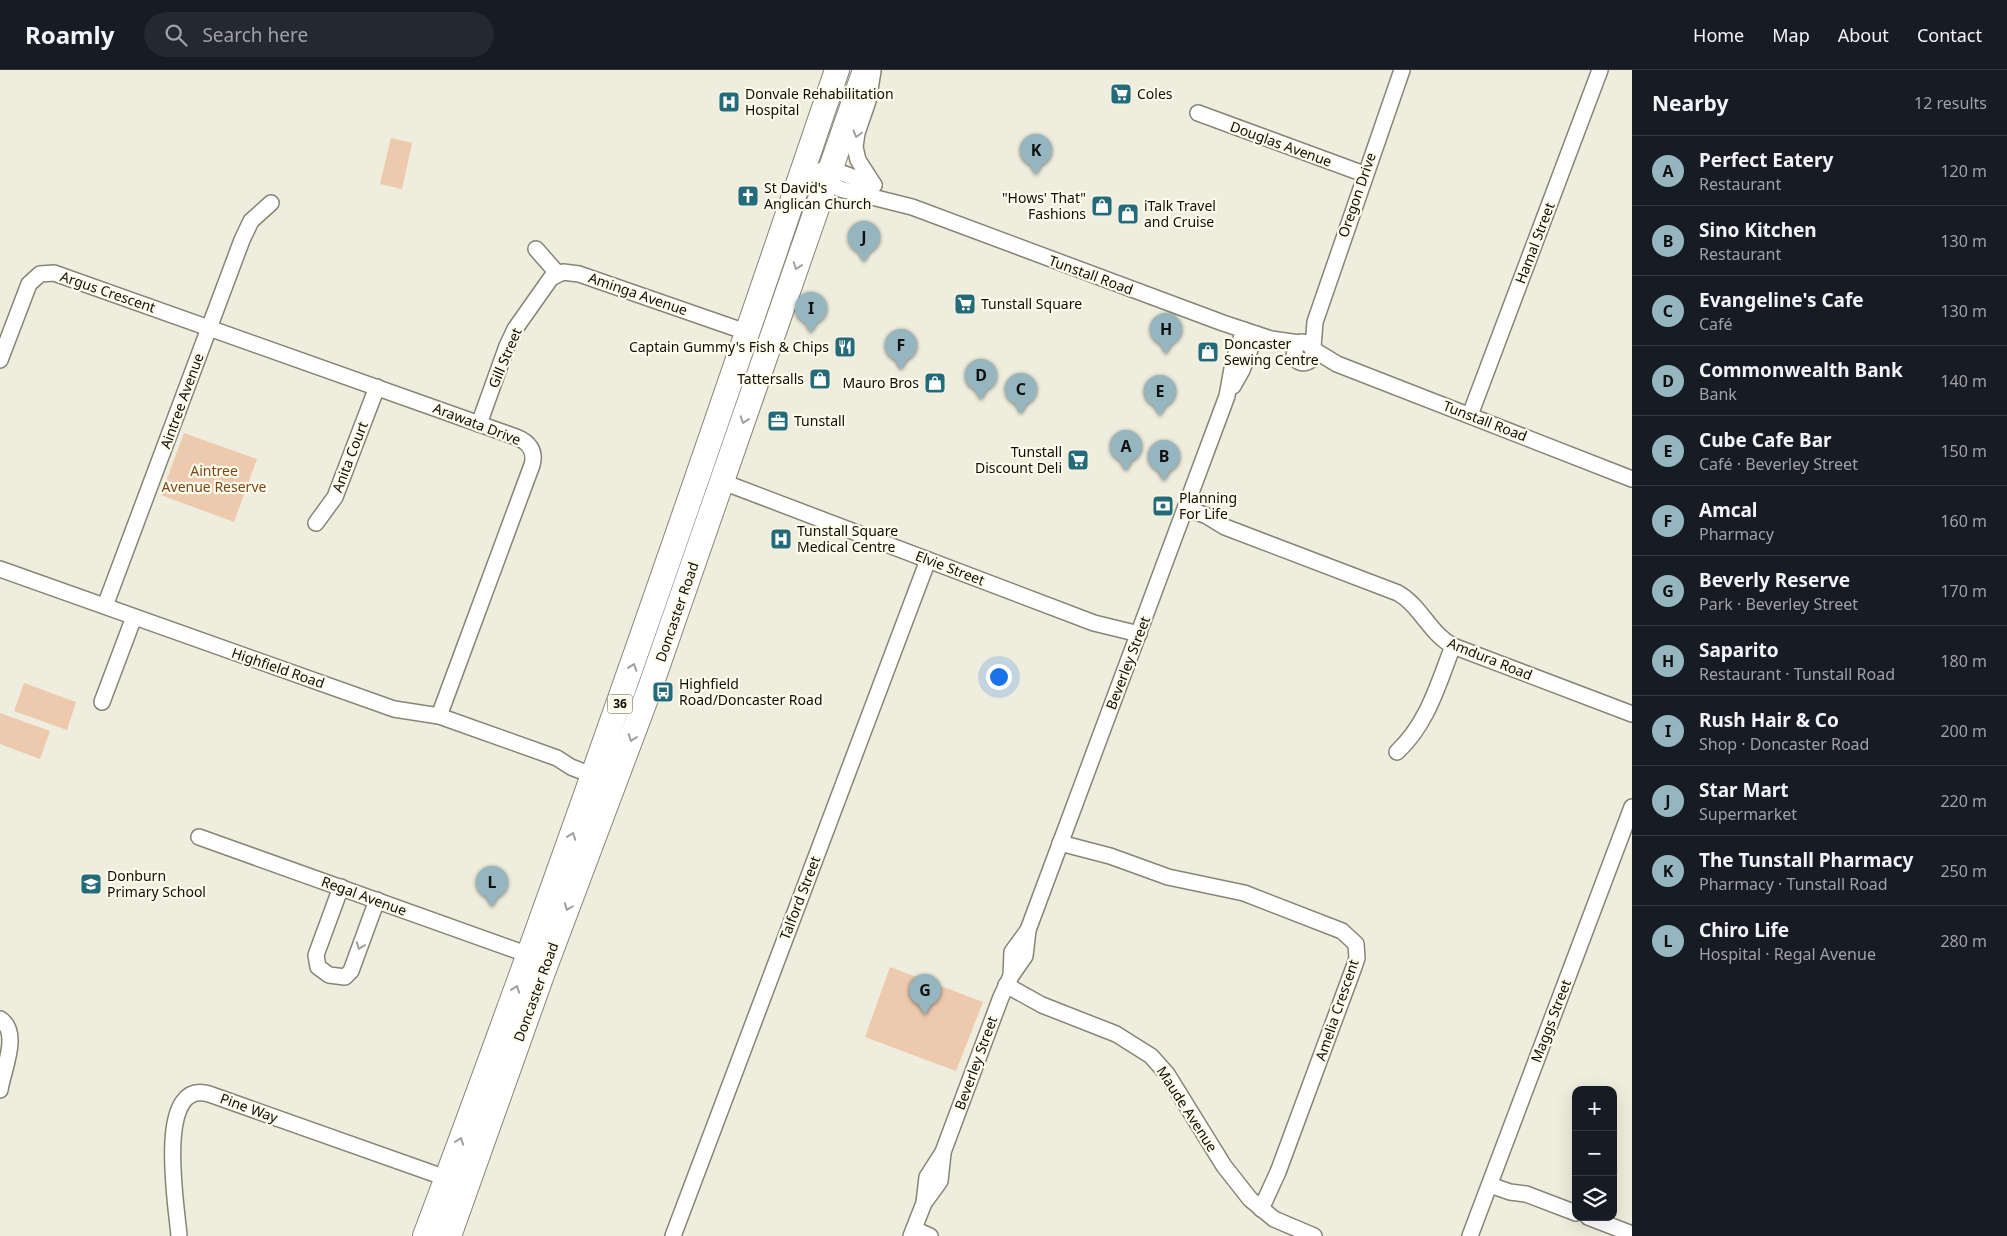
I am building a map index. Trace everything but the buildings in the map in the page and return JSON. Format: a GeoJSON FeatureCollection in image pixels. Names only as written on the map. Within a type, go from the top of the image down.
{"type":"FeatureCollection","features":[{"type":"Feature","properties":{"kind":"main road","name":"Doncaster Road"},"geometry":{"type":"LineString","coordinates":[[449,1236],[514,1052],[602,774],[837,70]]}},
{"type":"Feature","properties":{"kind":"main road","name":"Doncaster Road"},"geometry":{"type":"LineString","coordinates":[[425,1236],[529,955],[723,482],[864,70]]}},
{"type":"Feature","properties":{"kind":"street","name":"Tunstall Road"},"geometry":{"type":"LineString","coordinates":[[874,70],[868,101],[857,133],[855,147],[858,160],[874,185]]}},
{"type":"Feature","properties":{"kind":"street","name":"Oregon Drive"},"geometry":{"type":"LineString","coordinates":[[1305,350],[1364,174],[1402,70]]}},
{"type":"Feature","properties":{"kind":"street","name":"Hamal Street"},"geometry":{"type":"LineString","coordinates":[[1470,415],[1600,70]]}},
{"type":"Feature","properties":{"kind":"street","name":"Douglas Avenue"},"geometry":{"type":"LineString","coordinates":[[1198,113],[1364,174]]}},
{"type":"Feature","properties":{"kind":"street","name":"Tunstall Road"},"geometry":{"type":"LineString","coordinates":[[804,168],[828,176],[866,197],[912,207],[1250,332],[1305,350],[1632,479]]}},
{"type":"Feature","properties":{"kind":"street","name":"Tunstall Road"},"geometry":{"type":"LineString","coordinates":[[828,176],[842,173],[874,185],[912,207]]}},
{"type":"Feature","properties":{"kind":"street","name":"Aintree Avenue"},"geometry":{"type":"LineString","coordinates":[[105,606],[246,230],[258,214],[271,203]]}},
{"type":"Feature","properties":{"kind":"street"},"geometry":{"type":"LineString","coordinates":[[536,249],[558,274]]}},
{"type":"Feature","properties":{"kind":"street","name":"Argus Crescent"},"geometry":{"type":"LineString","coordinates":[[0,360],[29,284],[40,274],[48,272],[209,327]]}},
{"type":"Feature","properties":{"kind":"street","name":"Aminga Avenue"},"geometry":{"type":"LineString","coordinates":[[558,274],[568,272],[579,274],[749,333]]}},
{"type":"Feature","properties":{"kind":"street","name":"Gill Street"},"geometry":{"type":"LineString","coordinates":[[479,424],[510,339],[548,282],[558,274]]}},
{"type":"Feature","properties":{"kind":"street","name":"Arawata Drive"},"geometry":{"type":"LineString","coordinates":[[209,327],[520,438],[531,447],[534,458],[439,716]]}},
{"type":"Feature","properties":{"kind":"street","name":"Beverley Street"},"geometry":{"type":"LineString","coordinates":[[913,1232],[924,1203],[940,1181],[943,1152],[1006,986],[1025,956],[1028,930],[1227,396],[1233,363],[1250,332]]}},
{"type":"Feature","properties":{"kind":"street","name":"Anita Court"},"geometry":{"type":"LineString","coordinates":[[316,523],[335,497],[377,387]]}},
{"type":"Feature","properties":{"kind":"street","name":"Elvie Street"},"geometry":{"type":"LineString","coordinates":[[723,482],[1137,639]]}},
{"type":"Feature","properties":{"kind":"street","name":"Amdura Road"},"geometry":{"type":"LineString","coordinates":[[1184,512],[1398,593],[1410,601],[1438,637],[1453,646],[1632,714]]}},
{"type":"Feature","properties":{"kind":"street","name":"Talford Street"},"geometry":{"type":"LineString","coordinates":[[673,1236],[928,560]]}},
{"type":"Feature","properties":{"kind":"street","name":"Highfield Road"},"geometry":{"type":"LineString","coordinates":[[0,569],[394,709],[439,716],[557,758],[574,759],[602,774]]}},
{"type":"Feature","properties":{"kind":"street"},"geometry":{"type":"LineString","coordinates":[[102,702],[134,617]]}},
{"type":"Feature","properties":{"kind":"street"},"geometry":{"type":"LineString","coordinates":[[1397,752],[1412,736],[1427,714],[1453,646]]}},
{"type":"Feature","properties":{"kind":"street","name":"Maggs Street"},"geometry":{"type":"LineString","coordinates":[[1470,1236],[1632,807]]}},
{"type":"Feature","properties":{"kind":"street","name":"Regal Avenue"},"geometry":{"type":"LineString","coordinates":[[199,837],[529,955]]}},
{"type":"Feature","properties":{"kind":"street","name":"Amelia Crescent"},"geometry":{"type":"LineString","coordinates":[[1062,838],[1160,875],[1244,893],[1342,931],[1356,944],[1354,967],[1278,1172],[1261,1209]]}},
{"type":"Feature","properties":{"kind":"street"},"geometry":{"type":"LineString","coordinates":[[341,887],[316,955],[318,967],[329,976],[341,978],[348,975],[377,900]]}},
{"type":"Feature","properties":{"kind":"street","name":"Maude Avenue"},"geometry":{"type":"LineString","coordinates":[[1006,986],[1042,1005],[1116,1034],[1151,1056],[1167,1074],[1235,1181],[1261,1209],[1274,1219],[1314,1236]]}},
{"type":"Feature","properties":{"kind":"street"},"geometry":{"type":"LineString","coordinates":[[0,1019],[8,1026],[11,1036],[0,1090]]}},
{"type":"Feature","properties":{"kind":"street","name":"Pine Way"},"geometry":{"type":"LineString","coordinates":[[179,1236],[174,1172],[174,1130],[180,1104],[195,1093],[209,1094],[446,1178]]}},
{"type":"Feature","properties":{"kind":"street"},"geometry":{"type":"LineString","coordinates":[[1491,1181],[1510,1192],[1526,1194],[1572,1211]]}},
{"type":"Feature","properties":{"kind":"street"},"geometry":{"type":"LineString","coordinates":[[1598,1221],[1632,1234]]}},
{"type":"Feature","properties":{"kind":"street"},"geometry":{"type":"LineString","coordinates":[[913,1232],[930,1236]]}},
{"type":"Feature","properties":{"kind":"green space"},"geometry":{"type":"Polygon","coordinates":[[[391,138],[412,143],[402,189],[380,184],[391,138]]]}},
{"type":"Feature","properties":{"kind":"green space","name":"Aintree Avenue Reserve"},"geometry":{"type":"Polygon","coordinates":[[[184,433],[257,459],[234,522],[161,495],[184,433]]]}},
{"type":"Feature","properties":{"kind":"green space"},"geometry":{"type":"Polygon","coordinates":[[[24,683],[76,702],[67,730],[14,711],[24,683]]]}},
{"type":"Feature","properties":{"kind":"green space"},"geometry":{"type":"Polygon","coordinates":[[[0,713],[50,731],[40,759],[0,744],[0,713]]]}},
{"type":"Feature","properties":{"kind":"green space"},"geometry":{"type":"Polygon","coordinates":[[[890,967],[983,1002],[956,1071],[865,1037],[890,967]]]}},
{"type":"Feature","properties":{"kind":"place","name":"Coles"},"geometry":{"type":"Point","coordinates":[1121,94]}},
{"type":"Feature","properties":{"kind":"place","name":"Donvale Rehabilitation Hospital"},"geometry":{"type":"Point","coordinates":[729,102]}},
{"type":"Feature","properties":{"kind":"place","name":"The Tunstall Pharmacy"},"geometry":{"type":"Point","coordinates":[1036,175]}},
{"type":"Feature","properties":{"kind":"place","name":"St David's Anglican Church"},"geometry":{"type":"Point","coordinates":[748,196]}},
{"type":"Feature","properties":{"kind":"place","name":"\"Hows' That\" Fashions"},"geometry":{"type":"Point","coordinates":[1102,206]}},
{"type":"Feature","properties":{"kind":"place","name":"iTalk Travel and Cruise"},"geometry":{"type":"Point","coordinates":[1128,214]}},
{"type":"Feature","properties":{"kind":"place","name":"Star Mart"},"geometry":{"type":"Point","coordinates":[864,262]}},
{"type":"Feature","properties":{"kind":"place","name":"Tunstall Square"},"geometry":{"type":"Point","coordinates":[965,304]}},
{"type":"Feature","properties":{"kind":"place","name":"Rush Hair & Co"},"geometry":{"type":"Point","coordinates":[811,333]}},
{"type":"Feature","properties":{"kind":"place","name":"Captain Gummy's Fish & Chips"},"geometry":{"type":"Point","coordinates":[845,347]}},
{"type":"Feature","properties":{"kind":"place","name":"Doncaster Sewing Centre"},"geometry":{"type":"Point","coordinates":[1208,352]}},
{"type":"Feature","properties":{"kind":"place","name":"Saparito"},"geometry":{"type":"Point","coordinates":[1166,354]}},
{"type":"Feature","properties":{"kind":"place","name":"Amcal"},"geometry":{"type":"Point","coordinates":[901,370]}},
{"type":"Feature","properties":{"kind":"place","name":"Tattersalls"},"geometry":{"type":"Point","coordinates":[820,379]}},
{"type":"Feature","properties":{"kind":"place","name":"Mauro Bros"},"geometry":{"type":"Point","coordinates":[935,383]}},
{"type":"Feature","properties":{"kind":"place","name":"Commonwealth Bank"},"geometry":{"type":"Point","coordinates":[981,400]}},
{"type":"Feature","properties":{"kind":"place","name":"Evangeline's Cafe"},"geometry":{"type":"Point","coordinates":[1021,414]}},
{"type":"Feature","properties":{"kind":"place","name":"Cube Cafe Bar"},"geometry":{"type":"Point","coordinates":[1160,416]}},
{"type":"Feature","properties":{"kind":"place","name":"Tunstall"},"geometry":{"type":"Point","coordinates":[778,421]}},
{"type":"Feature","properties":{"kind":"place","name":"Tunstall Discount Deli"},"geometry":{"type":"Point","coordinates":[1078,460]}},
{"type":"Feature","properties":{"kind":"place","name":"Perfect Eatery"},"geometry":{"type":"Point","coordinates":[1126,471]}},
{"type":"Feature","properties":{"kind":"place","name":"Sino Kitchen"},"geometry":{"type":"Point","coordinates":[1164,481]}},
{"type":"Feature","properties":{"kind":"place","name":"Planning For Life"},"geometry":{"type":"Point","coordinates":[1163,506]}},
{"type":"Feature","properties":{"kind":"place","name":"Tunstall Square Medical Centre"},"geometry":{"type":"Point","coordinates":[781,539]}},
{"type":"Feature","properties":{"kind":"place","name":"Highfield Road/Doncaster Road"},"geometry":{"type":"Point","coordinates":[663,692]}},
{"type":"Feature","properties":{"kind":"place","name":"Donburn Primary School"},"geometry":{"type":"Point","coordinates":[91,884]}},
{"type":"Feature","properties":{"kind":"place","name":"Chiro Life"},"geometry":{"type":"Point","coordinates":[492,907]}},
{"type":"Feature","properties":{"kind":"place","name":"Beverly Reserve"},"geometry":{"type":"Point","coordinates":[925,1015]}}]}
